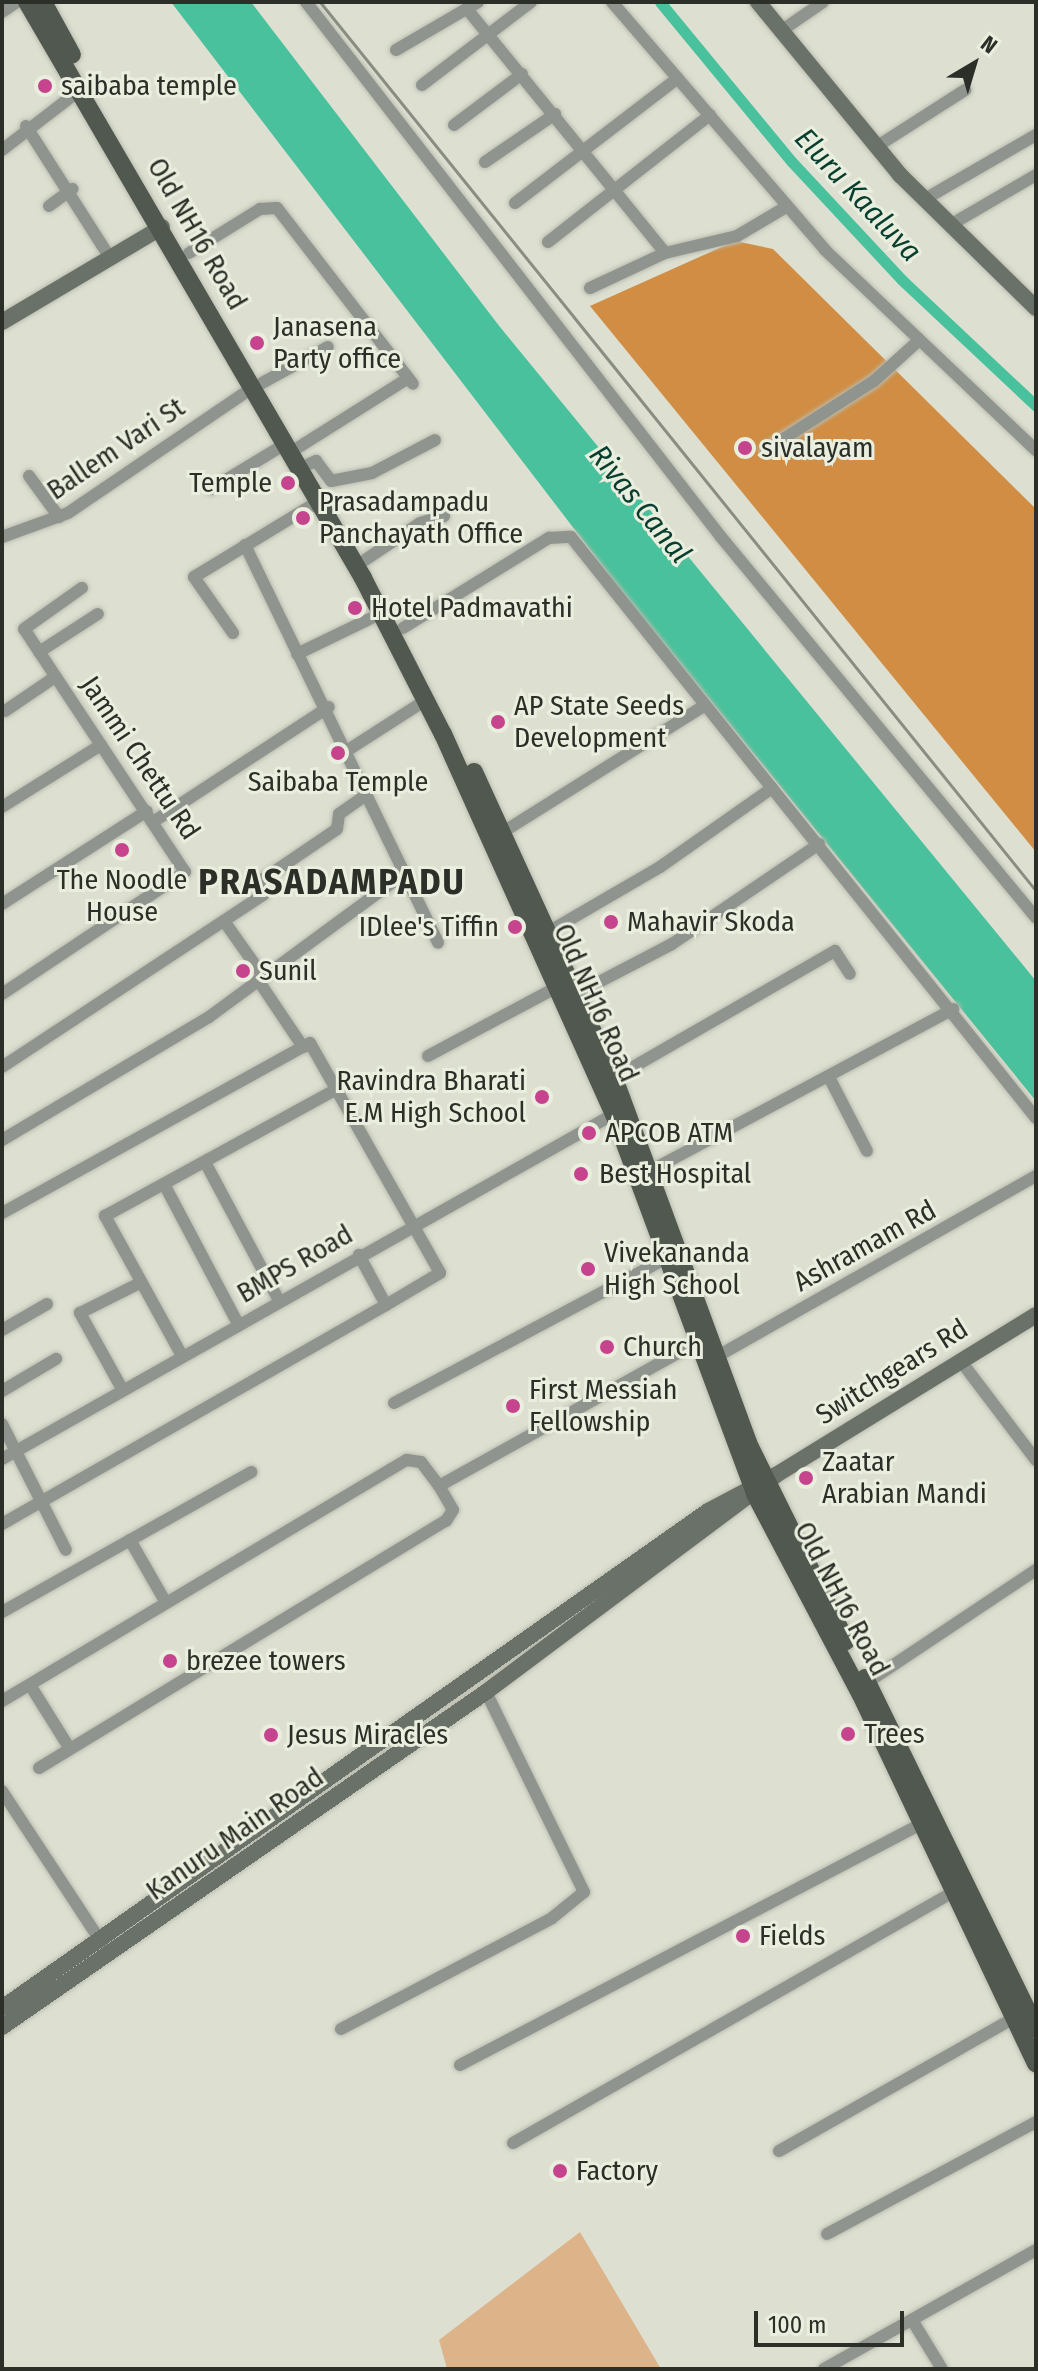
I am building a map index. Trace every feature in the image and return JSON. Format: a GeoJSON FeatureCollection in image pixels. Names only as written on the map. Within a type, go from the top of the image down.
{"type":"FeatureCollection","features":[{"type":"Feature","properties":{"kind":"main road","name":"Old NH16 Road"},"geometry":{"type":"LineString","coordinates":[[27,2],[292,446],[382,613],[569,987],[614,1078],[763,1483],[868,1682],[1036,2029]]}},
{"type":"Feature","properties":{"kind":"main road","name":"Old NH16 Road"},"geometry":{"type":"LineString","coordinates":[[43,2],[189,253],[257,386]]}},
{"type":"Feature","properties":{"kind":"main road"},"geometry":{"type":"LineString","coordinates":[[758,2],[876,147],[1035,305]]}},
{"type":"Feature","properties":{"kind":"main road"},"geometry":{"type":"LineString","coordinates":[[2,322],[162,227]]}},
{"type":"Feature","properties":{"kind":"main road","name":"Old NH16 Road"},"geometry":{"type":"LineString","coordinates":[[292,446],[309,464],[403,628],[550,931],[696,1343],[1036,2064]]}},
{"type":"Feature","properties":{"kind":"main road","name":"Switchgears Rd"},"geometry":{"type":"LineString","coordinates":[[763,1483],[1036,1315]]}},
{"type":"Feature","properties":{"kind":"main road","name":"Kanuru Main Road"},"geometry":{"type":"LineString","coordinates":[[6,2014],[101,1942],[486,1692],[763,1483]]}},
{"type":"Feature","properties":{"kind":"main road","name":"Kanuru Main Road"},"geometry":{"type":"LineString","coordinates":[[6,2014],[241,1853],[763,1483]]}},
{"type":"Feature","properties":{"kind":"street"},"geometry":{"type":"LineString","coordinates":[[2,12],[17,2]]}},
{"type":"Feature","properties":{"kind":"street"},"geometry":{"type":"LineString","coordinates":[[306,2],[721,537],[1036,918]]}},
{"type":"Feature","properties":{"kind":"street"},"geometry":{"type":"LineString","coordinates":[[422,85],[531,2]]}},
{"type":"Feature","properties":{"kind":"street"},"geometry":{"type":"LineString","coordinates":[[612,2],[786,207],[916,343],[1036,450]]}},
{"type":"Feature","properties":{"kind":"street"},"geometry":{"type":"LineString","coordinates":[[781,31],[823,2]]}},
{"type":"Feature","properties":{"kind":"street"},"geometry":{"type":"LineString","coordinates":[[396,50],[465,5],[665,253]]}},
{"type":"Feature","properties":{"kind":"street"},"geometry":{"type":"LineString","coordinates":[[454,125],[522,74]]}},
{"type":"Feature","properties":{"kind":"street"},"geometry":{"type":"LineString","coordinates":[[515,203],[678,78]]}},
{"type":"Feature","properties":{"kind":"street"},"geometry":{"type":"LineString","coordinates":[[2,150],[26,126],[80,90]]}},
{"type":"Feature","properties":{"kind":"street"},"geometry":{"type":"LineString","coordinates":[[876,147],[965,90]]}},
{"type":"Feature","properties":{"kind":"street"},"geometry":{"type":"LineString","coordinates":[[485,162],[555,114]]}},
{"type":"Feature","properties":{"kind":"street"},"geometry":{"type":"LineString","coordinates":[[548,242],[710,115]]}},
{"type":"Feature","properties":{"kind":"street"},"geometry":{"type":"LineString","coordinates":[[26,126],[72,189],[110,258]]}},
{"type":"Feature","properties":{"kind":"street"},"geometry":{"type":"LineString","coordinates":[[925,199],[1036,135]]}},
{"type":"Feature","properties":{"kind":"street"},"geometry":{"type":"LineString","coordinates":[[952,224],[1036,175]]}},
{"type":"Feature","properties":{"kind":"street"},"geometry":{"type":"LineString","coordinates":[[49,206],[72,189]]}},
{"type":"Feature","properties":{"kind":"street"},"geometry":{"type":"LineString","coordinates":[[590,288],[665,253],[737,236],[786,207]]}},
{"type":"Feature","properties":{"kind":"street"},"geometry":{"type":"LineString","coordinates":[[189,253],[260,209],[277,208],[410,381],[211,489]]}},
{"type":"Feature","properties":{"kind":"street"},"geometry":{"type":"LineString","coordinates":[[766,450],[864,388],[916,343]]}},
{"type":"Feature","properties":{"kind":"street","name":"Ballem Vari St"},"geometry":{"type":"LineString","coordinates":[[2,537],[59,517],[257,386],[328,347]]}},
{"type":"Feature","properties":{"kind":"street"},"geometry":{"type":"LineString","coordinates":[[309,464],[316,461],[331,481],[372,473],[435,440]]}},
{"type":"Feature","properties":{"kind":"street"},"geometry":{"type":"LineString","coordinates":[[29,476],[59,517]]}},
{"type":"Feature","properties":{"kind":"street"},"geometry":{"type":"LineString","coordinates":[[233,633],[194,577],[319,501]]}},
{"type":"Feature","properties":{"kind":"street"},"geometry":{"type":"LineString","coordinates":[[365,560],[420,523],[444,516]]}},
{"type":"Feature","properties":{"kind":"street"},"geometry":{"type":"LineString","coordinates":[[403,628],[565,534],[701,708],[819,844],[953,1009],[1036,1118]]}},
{"type":"Feature","properties":{"kind":"street"},"geometry":{"type":"LineString","coordinates":[[245,545],[297,654],[329,707],[402,875],[438,943]]}},
{"type":"Feature","properties":{"kind":"street","name":"Jammi Chettu Rd"},"geometry":{"type":"LineString","coordinates":[[2,994],[180,878],[184,865],[55,677],[25,624],[82,588]]}},
{"type":"Feature","properties":{"kind":"street"},"geometry":{"type":"LineString","coordinates":[[297,654],[382,613]]}},
{"type":"Feature","properties":{"kind":"street"},"geometry":{"type":"LineString","coordinates":[[39,652],[98,614]]}},
{"type":"Feature","properties":{"kind":"street"},"geometry":{"type":"LineString","coordinates":[[5,711],[55,677]]}},
{"type":"Feature","properties":{"kind":"street"},"geometry":{"type":"LineString","coordinates":[[348,750],[426,700]]}},
{"type":"Feature","properties":{"kind":"street"},"geometry":{"type":"LineString","coordinates":[[2,904],[329,707]]}},
{"type":"Feature","properties":{"kind":"street"},"geometry":{"type":"LineString","coordinates":[[503,832],[701,708]]}},
{"type":"Feature","properties":{"kind":"street"},"geometry":{"type":"LineString","coordinates":[[2,807],[101,745]]}},
{"type":"Feature","properties":{"kind":"street"},"geometry":{"type":"LineString","coordinates":[[550,931],[660,867],[772,788]]}},
{"type":"Feature","properties":{"kind":"street"},"geometry":{"type":"LineString","coordinates":[[2,1067],[263,895],[259,882],[337,829],[339,814],[366,795]]}},
{"type":"Feature","properties":{"kind":"street"},"geometry":{"type":"LineString","coordinates":[[428,1056],[569,987],[672,944],[819,844]]}},
{"type":"Feature","properties":{"kind":"street"},"geometry":{"type":"LineString","coordinates":[[2,1140],[260,978],[402,875]]}},
{"type":"Feature","properties":{"kind":"street"},"geometry":{"type":"LineString","coordinates":[[224,921],[303,1047]]}},
{"type":"Feature","properties":{"kind":"street"},"geometry":{"type":"LineString","coordinates":[[614,1078],[835,951],[850,974]]}},
{"type":"Feature","properties":{"kind":"street"},"geometry":{"type":"LineString","coordinates":[[650,1171],[953,1009]]}},
{"type":"Feature","properties":{"kind":"street"},"geometry":{"type":"LineString","coordinates":[[2,1213],[310,1043],[439,1276],[2,1524]]}},
{"type":"Feature","properties":{"kind":"street"},"geometry":{"type":"LineString","coordinates":[[829,1077],[867,1151]]}},
{"type":"Feature","properties":{"kind":"street"},"geometry":{"type":"LineString","coordinates":[[181,1354],[105,1216],[337,1089]]}},
{"type":"Feature","properties":{"kind":"street","name":"BMPS Road"},"geometry":{"type":"LineString","coordinates":[[2,1459],[121,1387],[614,1114]]}},
{"type":"Feature","properties":{"kind":"street"},"geometry":{"type":"LineString","coordinates":[[205,1162],[278,1299]]}},
{"type":"Feature","properties":{"kind":"street","name":"Ashramam Rd"},"geometry":{"type":"LineString","coordinates":[[716,1357],[1036,1176]]}},
{"type":"Feature","properties":{"kind":"street"},"geometry":{"type":"LineString","coordinates":[[164,1184],[238,1324]]}},
{"type":"Feature","properties":{"kind":"street"},"geometry":{"type":"LineString","coordinates":[[359,1255],[386,1305]]}},
{"type":"Feature","properties":{"kind":"street"},"geometry":{"type":"LineString","coordinates":[[394,1403],[667,1258]]}},
{"type":"Feature","properties":{"kind":"street"},"geometry":{"type":"LineString","coordinates":[[121,1387],[80,1313],[140,1283]]}},
{"type":"Feature","properties":{"kind":"street"},"geometry":{"type":"LineString","coordinates":[[2,1330],[47,1304]]}},
{"type":"Feature","properties":{"kind":"street"},"geometry":{"type":"LineString","coordinates":[[439,1486],[522,1433],[696,1343]]}},
{"type":"Feature","properties":{"kind":"street"},"geometry":{"type":"LineString","coordinates":[[2,1391],[56,1359]]}},
{"type":"Feature","properties":{"kind":"street"},"geometry":{"type":"LineString","coordinates":[[960,1360],[1036,1460]]}},
{"type":"Feature","properties":{"kind":"street"},"geometry":{"type":"LineString","coordinates":[[2,1424],[66,1550]]}},
{"type":"Feature","properties":{"kind":"street"},"geometry":{"type":"LineString","coordinates":[[2,1701],[165,1601],[407,1460],[421,1462],[453,1510],[446,1521],[39,1768]]}},
{"type":"Feature","properties":{"kind":"street"},"geometry":{"type":"LineString","coordinates":[[2,1612],[251,1472]]}},
{"type":"Feature","properties":{"kind":"street"},"geometry":{"type":"LineString","coordinates":[[130,1540],[165,1601]]}},
{"type":"Feature","properties":{"kind":"street"},"geometry":{"type":"LineString","coordinates":[[868,1682],[1036,1570]]}},
{"type":"Feature","properties":{"kind":"street"},"geometry":{"type":"LineString","coordinates":[[30,1685],[70,1749]]}},
{"type":"Feature","properties":{"kind":"street"},"geometry":{"type":"LineString","coordinates":[[341,2029],[552,1918],[584,1892],[486,1692]]}},
{"type":"Feature","properties":{"kind":"street"},"geometry":{"type":"LineString","coordinates":[[2,1791],[101,1942]]}},
{"type":"Feature","properties":{"kind":"street"},"geometry":{"type":"LineString","coordinates":[[460,2065],[921,1824]]}},
{"type":"Feature","properties":{"kind":"street"},"geometry":{"type":"LineString","coordinates":[[513,2143],[955,1891]]}},
{"type":"Feature","properties":{"kind":"street"},"geometry":{"type":"LineString","coordinates":[[779,2151],[1016,2017]]}},
{"type":"Feature","properties":{"kind":"street"},"geometry":{"type":"LineString","coordinates":[[827,2234],[1036,2122]]}},
{"type":"Feature","properties":{"kind":"street"},"geometry":{"type":"LineString","coordinates":[[824,2369],[1036,2250]]}},
{"type":"Feature","properties":{"kind":"street"},"geometry":{"type":"LineString","coordinates":[[912,2320],[942,2369]]}},
{"type":"Feature","properties":{"kind":"shaded area"},"geometry":{"type":"Polygon","coordinates":[[[735,241],[773,249],[1036,509],[1036,852],[590,306],[735,241]]]}},
{"type":"Feature","properties":{"kind":"shaded area"},"geometry":{"type":"Polygon","coordinates":[[[580,2232],[661,2369],[447,2369],[439,2340],[580,2232]]]}},
{"type":"Feature","properties":{"kind":"water","name":"Rivas Canal"},"geometry":{"type":"Polygon","coordinates":[[[171,2],[251,2],[500,327],[1036,981],[1036,1101],[624,594],[171,2]]]}},
{"type":"Feature","properties":{"kind":"waterway","name":"Eluru Kaaluva"},"geometry":{"type":"LineString","coordinates":[[660,2],[792,162],[902,280],[1036,406]]}},
{"type":"Feature","properties":{"kind":"railway"},"geometry":{"type":"LineString","coordinates":[[320,2],[1036,891]]}},
{"type":"Feature","properties":{"kind":"place","name":"saibaba temple"},"geometry":{"type":"Point","coordinates":[45,86]}},
{"type":"Feature","properties":{"kind":"place","name":"Janasena Party office"},"geometry":{"type":"Point","coordinates":[257,343]}},
{"type":"Feature","properties":{"kind":"place","name":"sivalayam"},"geometry":{"type":"Point","coordinates":[745,448]}},
{"type":"Feature","properties":{"kind":"place","name":"Temple"},"geometry":{"type":"Point","coordinates":[288,483]}},
{"type":"Feature","properties":{"kind":"place","name":"Prasadampadu Panchayath Office"},"geometry":{"type":"Point","coordinates":[303,518]}},
{"type":"Feature","properties":{"kind":"place","name":"Hotel Padmavathi"},"geometry":{"type":"Point","coordinates":[355,608]}},
{"type":"Feature","properties":{"kind":"place","name":"AP State Seeds Development"},"geometry":{"type":"Point","coordinates":[498,722]}},
{"type":"Feature","properties":{"kind":"place","name":"Saibaba Temple"},"geometry":{"type":"Point","coordinates":[338,753]}},
{"type":"Feature","properties":{"kind":"place","name":"The Noodle House"},"geometry":{"type":"Point","coordinates":[122,850]}},
{"type":"Feature","properties":{"kind":"place","name":"Mahavir Skoda"},"geometry":{"type":"Point","coordinates":[611,922]}},
{"type":"Feature","properties":{"kind":"place","name":"IDlee's Tiffin"},"geometry":{"type":"Point","coordinates":[515,927]}},
{"type":"Feature","properties":{"kind":"place","name":"Sunil"},"geometry":{"type":"Point","coordinates":[243,971]}},
{"type":"Feature","properties":{"kind":"place","name":"Ravindra Bharati E.M High School"},"geometry":{"type":"Point","coordinates":[542,1097]}},
{"type":"Feature","properties":{"kind":"place","name":"APCOB ATM"},"geometry":{"type":"Point","coordinates":[589,1133]}},
{"type":"Feature","properties":{"kind":"place","name":"Best Hospital"},"geometry":{"type":"Point","coordinates":[581,1174]}},
{"type":"Feature","properties":{"kind":"place","name":"Vivekananda High School"},"geometry":{"type":"Point","coordinates":[588,1269]}},
{"type":"Feature","properties":{"kind":"place","name":"Church"},"geometry":{"type":"Point","coordinates":[607,1347]}},
{"type":"Feature","properties":{"kind":"place","name":"First Messiah Fellowship"},"geometry":{"type":"Point","coordinates":[513,1406]}},
{"type":"Feature","properties":{"kind":"place","name":"Zaatar Arabian Mandi"},"geometry":{"type":"Point","coordinates":[806,1478]}},
{"type":"Feature","properties":{"kind":"place","name":"brezee towers"},"geometry":{"type":"Point","coordinates":[170,1661]}},
{"type":"Feature","properties":{"kind":"place","name":"Trees"},"geometry":{"type":"Point","coordinates":[848,1734]}},
{"type":"Feature","properties":{"kind":"place","name":"Jesus Miracles"},"geometry":{"type":"Point","coordinates":[271,1735]}},
{"type":"Feature","properties":{"kind":"place","name":"Fields"},"geometry":{"type":"Point","coordinates":[743,1936]}},
{"type":"Feature","properties":{"kind":"place","name":"Factory"},"geometry":{"type":"Point","coordinates":[560,2171]}},
{"type":"Feature","properties":{"kind":"district","name":"PRASADAMPADU"},"geometry":{"type":"Point","coordinates":[332,883]}}]}
